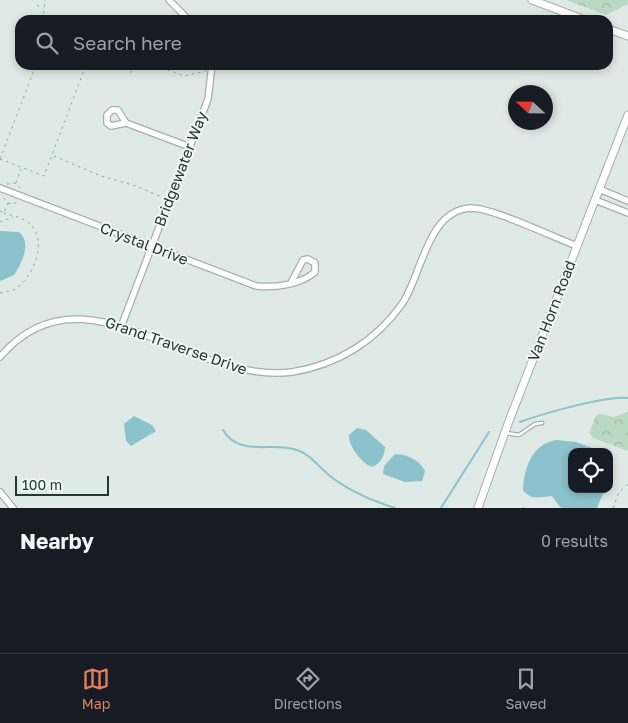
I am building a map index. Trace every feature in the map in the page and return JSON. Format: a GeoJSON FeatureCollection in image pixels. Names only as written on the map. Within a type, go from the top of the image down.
{"type":"FeatureCollection","features":[{"type":"Feature","properties":{"kind":"street"},"geometry":{"type":"LineString","coordinates":[[169,0],[184,15]]}},
{"type":"Feature","properties":{"kind":"street"},"geometry":{"type":"LineString","coordinates":[[532,0],[572,15]]}},
{"type":"Feature","properties":{"kind":"street"},"geometry":{"type":"LineString","coordinates":[[613,31],[628,36]]}},
{"type":"Feature","properties":{"kind":"street","name":"Bridgewater Way"},"geometry":{"type":"LineString","coordinates":[[121,327],[210,92],[212,70]]}},
{"type":"Feature","properties":{"kind":"street","name":"Van Horn Road"},"geometry":{"type":"LineString","coordinates":[[478,508],[504,432],[628,115]]}},
{"type":"Feature","properties":{"kind":"street"},"geometry":{"type":"LineString","coordinates":[[126,123],[190,147]]}},
{"type":"Feature","properties":{"kind":"street","name":"Crystal Drive"},"geometry":{"type":"LineString","coordinates":[[2,189],[256,286],[280,286],[291,283],[313,274],[316,269],[315,263],[308,259],[303,260],[291,283]]}},
{"type":"Feature","properties":{"kind":"street"},"geometry":{"type":"LineString","coordinates":[[599,189],[628,201]]}},
{"type":"Feature","properties":{"kind":"street"},"geometry":{"type":"LineString","coordinates":[[595,200],[628,213]]}},
{"type":"Feature","properties":{"kind":"street","name":"Grand Traverse Drive"},"geometry":{"type":"LineString","coordinates":[[0,357],[25,334],[51,322],[84,318],[121,327],[236,369],[269,373],[301,370],[328,363],[345,355],[370,338],[384,325],[402,303],[413,285],[436,229],[446,218],[458,211],[483,209],[577,246]]}},
{"type":"Feature","properties":{"kind":"street"},"geometry":{"type":"LineString","coordinates":[[0,492],[13,508]]}},
{"type":"Feature","properties":{"kind":"lane"},"geometry":{"type":"LineString","coordinates":[[504,432],[519,435],[536,424],[542,423]]}},
{"type":"Feature","properties":{"kind":"path"},"geometry":{"type":"LineString","coordinates":[[44,15],[45,0]]}},
{"type":"Feature","properties":{"kind":"path"},"geometry":{"type":"LineString","coordinates":[[37,5],[44,9]]}},
{"type":"Feature","properties":{"kind":"path"},"geometry":{"type":"LineString","coordinates":[[34,70],[0,159],[44,176],[84,70]]}},
{"type":"Feature","properties":{"kind":"path"},"geometry":{"type":"LineString","coordinates":[[168,70],[184,76],[201,70]]}},
{"type":"Feature","properties":{"kind":"path"},"geometry":{"type":"LineString","coordinates":[[52,155],[101,176],[136,186],[170,200]]}},
{"type":"Feature","properties":{"kind":"path"},"geometry":{"type":"LineString","coordinates":[[16,183],[22,168]]}},
{"type":"Feature","properties":{"kind":"path"},"geometry":{"type":"LineString","coordinates":[[2,189],[3,198],[8,203],[16,203],[22,197]]}},
{"type":"Feature","properties":{"kind":"path"},"geometry":{"type":"LineString","coordinates":[[4,212],[8,203]]}},
{"type":"Feature","properties":{"kind":"path"},"geometry":{"type":"LineString","coordinates":[[0,211],[26,221],[34,228],[38,238],[37,254],[29,273],[20,285],[0,293]]}},
{"type":"Feature","properties":{"kind":"path"},"geometry":{"type":"LineString","coordinates":[[0,222],[17,218]]}},
{"type":"Feature","properties":{"kind":"path"},"geometry":{"type":"LineString","coordinates":[[612,508],[619,492],[628,484]]}},
{"type":"Feature","properties":{"kind":"path"},"geometry":{"type":"LineString","coordinates":[[522,508],[527,508]]}},
{"type":"Feature","properties":{"kind":"green space"},"geometry":{"type":"Polygon","coordinates":[[[566,0],[628,0],[628,4],[606,15],[566,0]]]}},
{"type":"Feature","properties":{"kind":"green space"},"geometry":{"type":"Polygon","coordinates":[[[628,412],[628,451],[593,438],[589,433],[596,416],[600,414],[614,417],[628,412]]]}},
{"type":"Feature","properties":{"kind":"water"},"geometry":{"type":"Polygon","coordinates":[[[0,231],[19,232],[25,242],[25,247],[23,259],[14,275],[0,281],[0,231]]]}},
{"type":"Feature","properties":{"kind":"water"},"geometry":{"type":"Polygon","coordinates":[[[134,416],[152,425],[156,431],[131,446],[126,441],[124,424],[134,416]]]}},
{"type":"Feature","properties":{"kind":"water"},"geometry":{"type":"Polygon","coordinates":[[[357,428],[366,430],[385,447],[382,459],[372,467],[360,458],[349,439],[349,435],[357,428]]]}},
{"type":"Feature","properties":{"kind":"water"},"geometry":{"type":"Polygon","coordinates":[[[556,440],[576,442],[592,448],[568,448],[568,493],[603,493],[597,508],[563,508],[560,507],[552,496],[533,497],[523,490],[525,473],[531,458],[541,446],[556,440]]]}},
{"type":"Feature","properties":{"kind":"water"},"geometry":{"type":"Polygon","coordinates":[[[395,454],[408,456],[423,467],[425,471],[422,481],[405,482],[383,474],[384,466],[395,454]]]}},
{"type":"Feature","properties":{"kind":"waterway"},"geometry":{"type":"LineString","coordinates":[[520,422],[590,402],[628,398]]}},
{"type":"Feature","properties":{"kind":"waterway"},"geometry":{"type":"LineString","coordinates":[[223,430],[230,439],[238,444],[287,448],[302,452],[330,476],[353,491],[395,508]]}},
{"type":"Feature","properties":{"kind":"waterway"},"geometry":{"type":"LineString","coordinates":[[441,508],[489,432]]}}]}
